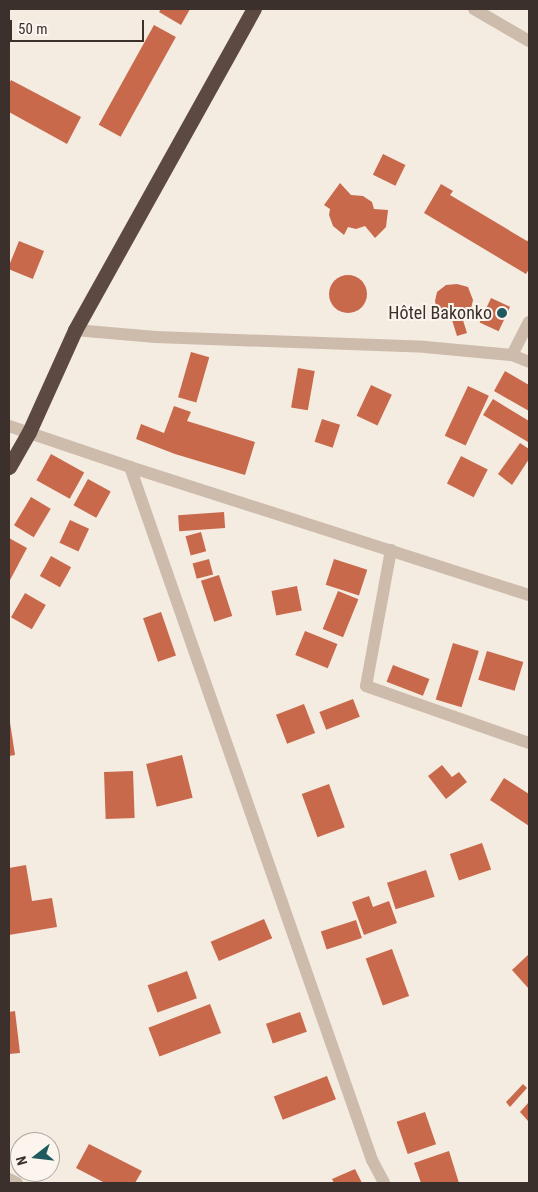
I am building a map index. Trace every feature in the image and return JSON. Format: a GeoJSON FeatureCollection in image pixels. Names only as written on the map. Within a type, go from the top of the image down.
{"type":"FeatureCollection","features":[{"type":"Feature","properties":{"kind":"highway"},"geometry":{"type":"LineString","coordinates":[[9,467],[29,432],[75,330],[254,9]]}},
{"type":"Feature","properties":{"kind":"street"},"geometry":{"type":"LineString","coordinates":[[474,9],[529,41]]}},
{"type":"Feature","properties":{"kind":"street"},"geometry":{"type":"LineString","coordinates":[[512,355],[529,322]]}},
{"type":"Feature","properties":{"kind":"street"},"geometry":{"type":"LineString","coordinates":[[75,330],[156,338],[425,347],[512,355],[529,362]]}},
{"type":"Feature","properties":{"kind":"street"},"geometry":{"type":"LineString","coordinates":[[9,426],[130,467],[529,595]]}},
{"type":"Feature","properties":{"kind":"street"},"geometry":{"type":"LineString","coordinates":[[130,467],[372,1160],[384,1183]]}},
{"type":"Feature","properties":{"kind":"street"},"geometry":{"type":"LineString","coordinates":[[391,550],[366,686],[529,744]]}},
{"type":"Feature","properties":{"kind":"street"},"geometry":{"type":"LineString","coordinates":[[9,1179],[17,1183]]}},
{"type":"Feature","properties":{"kind":"building"},"geometry":{"type":"Polygon","coordinates":[[[161,9],[190,9],[181,25],[159,12],[161,9]]]}},
{"type":"Feature","properties":{"kind":"building"},"geometry":{"type":"Polygon","coordinates":[[[154,25],[176,37],[121,137],[99,125],[154,25]]]}},
{"type":"Feature","properties":{"kind":"building"},"geometry":{"type":"Polygon","coordinates":[[[11,80],[81,117],[67,144],[9,112],[9,84],[11,80]]]}},
{"type":"Feature","properties":{"kind":"building"},"geometry":{"type":"Polygon","coordinates":[[[383,154],[405,165],[395,186],[373,175],[383,154]]]}},
{"type":"Feature","properties":{"kind":"building"},"geometry":{"type":"Polygon","coordinates":[[[340,183],[351,195],[363,196],[372,202],[374,209],[388,210],[386,227],[375,238],[365,226],[356,229],[348,227],[344,235],[333,226],[329,215],[330,209],[324,205],[340,183]]]}},
{"type":"Feature","properties":{"kind":"building"},"geometry":{"type":"Polygon","coordinates":[[[441,184],[453,191],[450,195],[527,241],[529,240],[529,269],[526,274],[424,213],[441,184]]]}},
{"type":"Feature","properties":{"kind":"building"},"geometry":{"type":"Polygon","coordinates":[[[19,241],[44,251],[33,279],[9,269],[19,241]]]}},
{"type":"Feature","properties":{"kind":"building"},"geometry":{"type":"Polygon","coordinates":[[[348,275],[362,280],[367,294],[362,308],[348,313],[334,308],[329,294],[334,280],[348,275]]]}},
{"type":"Feature","properties":{"kind":"building"},"geometry":{"type":"Polygon","coordinates":[[[457,284],[468,287],[473,300],[470,313],[462,317],[467,333],[457,336],[452,320],[438,314],[435,301],[437,292],[446,285],[457,284]]]}},
{"type":"Feature","properties":{"kind":"building"},"geometry":{"type":"Polygon","coordinates":[[[491,298],[510,307],[499,331],[480,322],[491,298]]]}},
{"type":"Feature","properties":{"kind":"building"},"geometry":{"type":"Polygon","coordinates":[[[191,352],[209,357],[196,402],[178,397],[191,352]]]}},
{"type":"Feature","properties":{"kind":"building"},"geometry":{"type":"Polygon","coordinates":[[[298,368],[315,371],[308,410],[291,407],[298,368]]]}},
{"type":"Feature","properties":{"kind":"building"},"geometry":{"type":"Polygon","coordinates":[[[505,371],[529,385],[529,411],[494,391],[505,371]]]}},
{"type":"Feature","properties":{"kind":"building"},"geometry":{"type":"Polygon","coordinates":[[[371,385],[392,395],[377,426],[357,416],[371,385]]]}},
{"type":"Feature","properties":{"kind":"building"},"geometry":{"type":"Polygon","coordinates":[[[468,386],[489,396],[466,446],[445,436],[468,386]]]}},
{"type":"Feature","properties":{"kind":"building"},"geometry":{"type":"Polygon","coordinates":[[[493,399],[529,421],[528,442],[483,415],[493,399]]]}},
{"type":"Feature","properties":{"kind":"building"},"geometry":{"type":"Polygon","coordinates":[[[174,406],[191,412],[187,421],[255,442],[245,475],[175,454],[136,439],[141,424],[164,433],[174,406]]]}},
{"type":"Feature","properties":{"kind":"building"},"geometry":{"type":"Polygon","coordinates":[[[322,419],[340,425],[333,448],[315,442],[322,419]]]}},
{"type":"Feature","properties":{"kind":"building"},"geometry":{"type":"Polygon","coordinates":[[[520,443],[529,449],[529,459],[512,485],[498,474],[520,443]]]}},
{"type":"Feature","properties":{"kind":"building"},"geometry":{"type":"Polygon","coordinates":[[[51,454],[84,472],[70,499],[36,480],[51,454]]]}},
{"type":"Feature","properties":{"kind":"building"},"geometry":{"type":"Polygon","coordinates":[[[461,456],[488,470],[474,497],[447,484],[461,456]]]}},
{"type":"Feature","properties":{"kind":"building"},"geometry":{"type":"Polygon","coordinates":[[[88,479],[111,492],[96,518],[73,505],[88,479]]]}},
{"type":"Feature","properties":{"kind":"building"},"geometry":{"type":"Polygon","coordinates":[[[31,497],[51,509],[34,537],[14,525],[31,497]]]}},
{"type":"Feature","properties":{"kind":"building"},"geometry":{"type":"Polygon","coordinates":[[[224,512],[225,528],[179,531],[178,515],[224,512]]]}},
{"type":"Feature","properties":{"kind":"building"},"geometry":{"type":"Polygon","coordinates":[[[70,520],[89,529],[78,552],[59,543],[70,520]]]}},
{"type":"Feature","properties":{"kind":"building"},"geometry":{"type":"Polygon","coordinates":[[[201,532],[206,551],[191,555],[186,536],[201,532]]]}},
{"type":"Feature","properties":{"kind":"building"},"geometry":{"type":"Polygon","coordinates":[[[9,538],[27,548],[9,582],[9,538]]]}},
{"type":"Feature","properties":{"kind":"building"},"geometry":{"type":"Polygon","coordinates":[[[51,556],[71,567],[60,587],[40,576],[51,556]]]}},
{"type":"Feature","properties":{"kind":"building"},"geometry":{"type":"Polygon","coordinates":[[[209,559],[213,574],[197,579],[193,563],[209,559]]]}},
{"type":"Feature","properties":{"kind":"building"},"geometry":{"type":"Polygon","coordinates":[[[334,559],[367,570],[359,595],[326,585],[334,559]]]}},
{"type":"Feature","properties":{"kind":"building"},"geometry":{"type":"Polygon","coordinates":[[[219,575],[232,616],[214,622],[201,581],[219,575]]]}},
{"type":"Feature","properties":{"kind":"building"},"geometry":{"type":"Polygon","coordinates":[[[297,586],[302,611],[276,616],[271,591],[297,586]]]}},
{"type":"Feature","properties":{"kind":"building"},"geometry":{"type":"Polygon","coordinates":[[[338,591],[358,599],[343,637],[323,629],[338,591]]]}},
{"type":"Feature","properties":{"kind":"building"},"geometry":{"type":"Polygon","coordinates":[[[25,593],[46,605],[32,629],[11,617],[25,593]]]}},
{"type":"Feature","properties":{"kind":"building"},"geometry":{"type":"Polygon","coordinates":[[[161,612],[176,655],[158,662],[143,618],[161,612]]]}},
{"type":"Feature","properties":{"kind":"building"},"geometry":{"type":"Polygon","coordinates":[[[305,631],[337,644],[328,668],[295,655],[305,631]]]}},
{"type":"Feature","properties":{"kind":"building"},"geometry":{"type":"Polygon","coordinates":[[[453,643],[479,651],[462,707],[436,699],[453,643]]]}},
{"type":"Feature","properties":{"kind":"building"},"geometry":{"type":"Polygon","coordinates":[[[487,651],[523,662],[515,691],[478,680],[487,651]]]}},
{"type":"Feature","properties":{"kind":"building"},"geometry":{"type":"Polygon","coordinates":[[[393,665],[429,679],[423,696],[387,682],[393,665]]]}},
{"type":"Feature","properties":{"kind":"building"},"geometry":{"type":"Polygon","coordinates":[[[353,699],[360,717],[326,730],[319,712],[353,699]]]}},
{"type":"Feature","properties":{"kind":"building"},"geometry":{"type":"Polygon","coordinates":[[[304,704],[315,733],[287,744],[276,715],[304,704]]]}},
{"type":"Feature","properties":{"kind":"building"},"geometry":{"type":"Polygon","coordinates":[[[9,716],[15,755],[9,756],[9,716]]]}},
{"type":"Feature","properties":{"kind":"building"},"geometry":{"type":"Polygon","coordinates":[[[182,755],[193,798],[157,807],[146,764],[182,755]]]}},
{"type":"Feature","properties":{"kind":"building"},"geometry":{"type":"Polygon","coordinates":[[[442,765],[452,777],[459,772],[467,782],[446,799],[428,776],[442,765]]]}},
{"type":"Feature","properties":{"kind":"building"},"geometry":{"type":"Polygon","coordinates":[[[133,771],[135,818],[106,819],[104,772],[133,771]]]}},
{"type":"Feature","properties":{"kind":"building"},"geometry":{"type":"Polygon","coordinates":[[[504,778],[529,794],[529,826],[490,800],[504,778]]]}},
{"type":"Feature","properties":{"kind":"building"},"geometry":{"type":"Polygon","coordinates":[[[329,784],[345,827],[317,837],[302,794],[329,784]]]}},
{"type":"Feature","properties":{"kind":"building"},"geometry":{"type":"Polygon","coordinates":[[[482,843],[491,869],[459,881],[450,854],[482,843]]]}},
{"type":"Feature","properties":{"kind":"building"},"geometry":{"type":"Polygon","coordinates":[[[26,865],[32,901],[52,898],[57,927],[9,935],[9,868],[26,865]]]}},
{"type":"Feature","properties":{"kind":"building"},"geometry":{"type":"Polygon","coordinates":[[[426,870],[435,897],[396,909],[387,883],[426,870]]]}},
{"type":"Feature","properties":{"kind":"building"},"geometry":{"type":"Polygon","coordinates":[[[369,896],[373,907],[389,901],[397,923],[364,935],[352,902],[369,896]]]}},
{"type":"Feature","properties":{"kind":"building"},"geometry":{"type":"Polygon","coordinates":[[[264,919],[272,938],[219,961],[211,942],[264,919]]]}},
{"type":"Feature","properties":{"kind":"building"},"geometry":{"type":"Polygon","coordinates":[[[356,920],[362,938],[327,950],[321,931],[356,920]]]}},
{"type":"Feature","properties":{"kind":"building"},"geometry":{"type":"Polygon","coordinates":[[[392,949],[409,996],[383,1006],[366,959],[392,949]]]}},
{"type":"Feature","properties":{"kind":"building"},"geometry":{"type":"Polygon","coordinates":[[[529,954],[529,989],[512,970],[529,954]]]}},
{"type":"Feature","properties":{"kind":"building"},"geometry":{"type":"Polygon","coordinates":[[[187,971],[197,998],[157,1013],[148,985],[187,971]]]}},
{"type":"Feature","properties":{"kind":"building"},"geometry":{"type":"Polygon","coordinates":[[[210,1004],[221,1033],[159,1057],[148,1028],[210,1004]]]}},
{"type":"Feature","properties":{"kind":"building"},"geometry":{"type":"Polygon","coordinates":[[[15,1011],[20,1053],[9,1054],[9,1012],[15,1011]]]}},
{"type":"Feature","properties":{"kind":"building"},"geometry":{"type":"Polygon","coordinates":[[[300,1012],[307,1032],[273,1044],[266,1024],[300,1012]]]}},
{"type":"Feature","properties":{"kind":"building"},"geometry":{"type":"Polygon","coordinates":[[[327,1076],[336,1099],[283,1120],[274,1096],[327,1076]]]}},
{"type":"Feature","properties":{"kind":"building"},"geometry":{"type":"Polygon","coordinates":[[[523,1084],[527,1088],[510,1107],[506,1102],[523,1084]]]}},
{"type":"Feature","properties":{"kind":"building"},"geometry":{"type":"Polygon","coordinates":[[[529,1102],[529,1122],[520,1112],[529,1102]]]}},
{"type":"Feature","properties":{"kind":"building"},"geometry":{"type":"Polygon","coordinates":[[[425,1112],[436,1144],[408,1154],[397,1122],[425,1112]]]}},
{"type":"Feature","properties":{"kind":"building"},"geometry":{"type":"Polygon","coordinates":[[[89,1144],[142,1171],[135,1183],[105,1183],[76,1168],[89,1144]]]}},
{"type":"Feature","properties":{"kind":"building"},"geometry":{"type":"Polygon","coordinates":[[[449,1151],[459,1183],[421,1183],[414,1163],[449,1151]]]}},
{"type":"Feature","properties":{"kind":"building"},"geometry":{"type":"Polygon","coordinates":[[[355,1169],[362,1183],[334,1183],[332,1179],[355,1169]]]}},
{"type":"Feature","properties":{"kind":"place","name":"Hôtel Bakonko"},"geometry":{"type":"Point","coordinates":[502,313]}}]}
